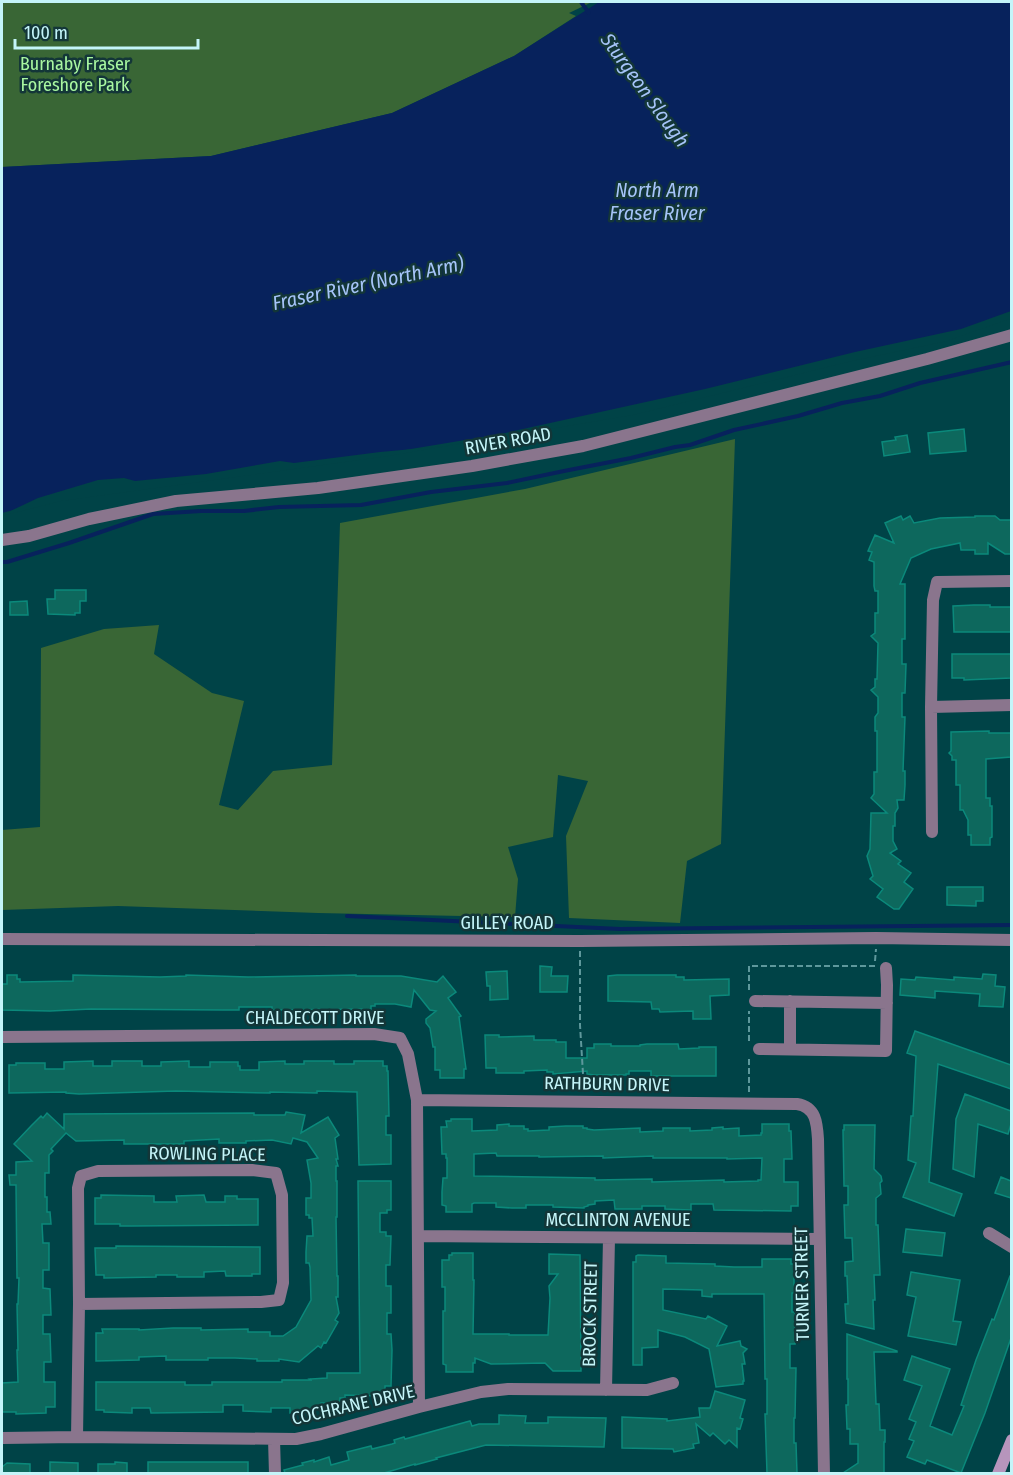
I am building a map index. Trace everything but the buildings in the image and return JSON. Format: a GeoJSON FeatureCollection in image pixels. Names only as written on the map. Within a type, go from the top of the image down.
{"type":"FeatureCollection","features":[{"type":"Feature","properties":{"kind":"main road"},"geometry":{"type":"LineString","coordinates":[[998,1473],[1011,1440]]}},
{"type":"Feature","properties":{"kind":"street","name":"RIVER ROAD"},"geometry":{"type":"LineString","coordinates":[[2,540],[29,536],[89,519],[176,501],[318,488],[472,466],[583,446],[916,362],[1011,335]]}},
{"type":"Feature","properties":{"kind":"street"},"geometry":{"type":"LineString","coordinates":[[932,832],[933,600],[937,582],[1011,581]]}},
{"type":"Feature","properties":{"kind":"street"},"geometry":{"type":"LineString","coordinates":[[932,707],[1011,705]]}},
{"type":"Feature","properties":{"kind":"street","name":"GILLEY ROAD"},"geometry":{"type":"LineString","coordinates":[[2,939],[580,941],[876,938],[1011,940]]}},
{"type":"Feature","properties":{"kind":"street"},"geometry":{"type":"LineString","coordinates":[[759,1049],[886,1051],[886,968]]}},
{"type":"Feature","properties":{"kind":"street"},"geometry":{"type":"LineString","coordinates":[[755,1000],[887,1003]]}},
{"type":"Feature","properties":{"kind":"street"},"geometry":{"type":"LineString","coordinates":[[789,1049],[790,1001]]}},
{"type":"Feature","properties":{"kind":"street","name":"CHALDECOTT DRIVE"},"geometry":{"type":"LineString","coordinates":[[2,1037],[374,1034],[400,1038],[408,1054],[417,1100],[419,1407]]}},
{"type":"Feature","properties":{"kind":"street","name":"RATHBURN DRIVE"},"geometry":{"type":"LineString","coordinates":[[417,1100],[797,1104]]}},
{"type":"Feature","properties":{"kind":"street","name":"TURNER STREET"},"geometry":{"type":"LineString","coordinates":[[797,1104],[813,1112],[817,1123],[824,1473]]}},
{"type":"Feature","properties":{"kind":"street","name":"ROWLING PLACE"},"geometry":{"type":"LineString","coordinates":[[77,1437],[78,1188],[81,1176],[98,1171],[252,1170],[276,1173],[282,1195],[283,1283],[279,1300],[79,1304]]}},
{"type":"Feature","properties":{"kind":"street"},"geometry":{"type":"LineString","coordinates":[[988,1233],[1011,1247]]}},
{"type":"Feature","properties":{"kind":"street","name":"MCCLINTON AVENUE"},"geometry":{"type":"LineString","coordinates":[[418,1236],[819,1239]]}},
{"type":"Feature","properties":{"kind":"street","name":"BROCK STREET"},"geometry":{"type":"LineString","coordinates":[[606,1390],[609,1238]]}},
{"type":"Feature","properties":{"kind":"street","name":"COCHRANE DRIVE"},"geometry":{"type":"LineString","coordinates":[[2,1438],[296,1439],[481,1392],[508,1389],[647,1390],[674,1383]]}},
{"type":"Feature","properties":{"kind":"street"},"geometry":{"type":"LineString","coordinates":[[274,1439],[275,1473]]}},
{"type":"Feature","properties":{"kind":"path"},"geometry":{"type":"LineString","coordinates":[[580,941],[580,1025],[584,1101]]}},
{"type":"Feature","properties":{"kind":"green space","name":"Burnaby Fraser Foreshore Park"},"geometry":{"type":"Polygon","coordinates":[[[2,2],[592,2],[569,13],[576,16],[514,56],[392,113],[211,156],[2,167],[2,2]]]}},
{"type":"Feature","properties":{"kind":"green space"},"geometry":{"type":"Polygon","coordinates":[[[735,439],[721,844],[687,861],[680,923],[569,918],[566,836],[588,781],[558,775],[553,837],[508,847],[518,879],[515,917],[118,906],[2,910],[2,830],[40,827],[41,648],[104,629],[159,625],[154,654],[212,693],[244,701],[219,805],[238,810],[273,771],[332,765],[340,523],[525,489],[735,439]]]}},
{"type":"Feature","properties":{"kind":"water","name":"North Arm Fraser River"},"geometry":{"type":"Polygon","coordinates":[[[599,2],[1011,2],[1011,315],[946,338],[633,412],[387,453],[60,498],[2,513],[2,167],[211,156],[392,113],[514,56],[599,2]]]}},
{"type":"Feature","properties":{"kind":"pier"},"geometry":{"type":"Polygon","coordinates":[[[1011,311],[1012,318],[947,341],[852,361],[633,415],[388,456],[61,501],[2,516],[38,498],[98,480],[124,478],[135,481],[206,474],[280,461],[294,463],[446,446],[961,329],[1011,311]]]}},
{"type":"Feature","properties":{"kind":"waterway","name":"Sturgeon Slough"},"geometry":{"type":"LineString","coordinates":[[581,2],[589,13]]}},
{"type":"Feature","properties":{"kind":"waterway"},"geometry":{"type":"LineString","coordinates":[[2,562],[69,543],[153,514],[361,505],[431,492],[507,483],[690,445],[734,430],[1012,362]]}},
{"type":"Feature","properties":{"kind":"waterway"},"geometry":{"type":"LineString","coordinates":[[347,916],[620,929],[1012,925]]}},
{"type":"Feature","properties":{"kind":"water label","name":"Fraser River (North Arm)"},"geometry":{"type":"Point","coordinates":[368,283]}}]}
